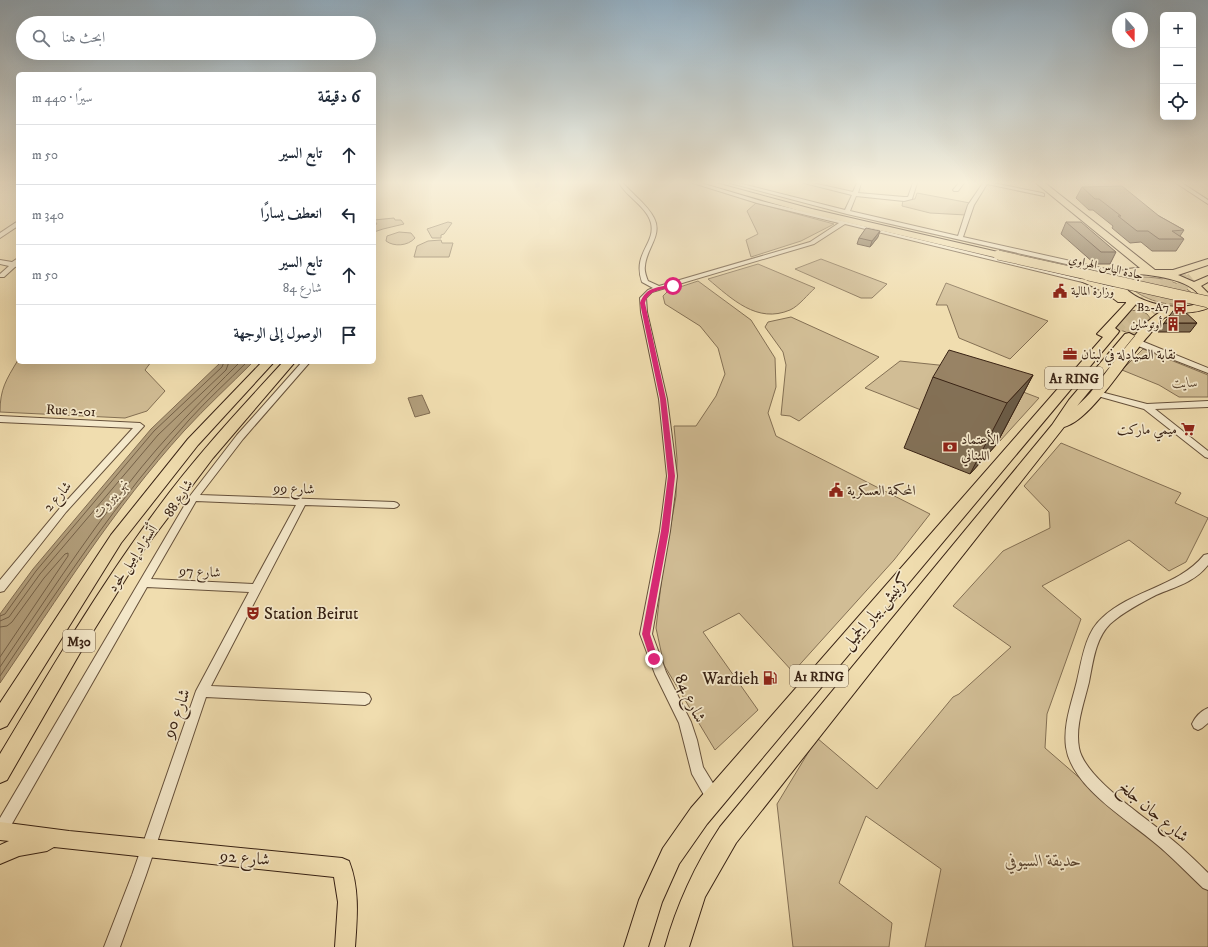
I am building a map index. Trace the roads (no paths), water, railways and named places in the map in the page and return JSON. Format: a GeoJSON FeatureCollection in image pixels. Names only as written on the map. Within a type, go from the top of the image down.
{"type":"FeatureCollection","features":[{"type":"Feature","properties":{"kind":"highway"},"geometry":{"type":"LineString","coordinates":[[887,227],[1000,253]]}},
{"type":"Feature","properties":{"kind":"highway"},"geometry":{"type":"LineString","coordinates":[[1035,425],[1051,394],[1132,303],[1124,292],[1115,284],[1115,279],[1130,269],[1126,263],[1082,227]]}},
{"type":"Feature","properties":{"kind":"highway"},"geometry":{"type":"LineString","coordinates":[[1094,227],[1137,262],[1159,273],[1180,279],[1191,279],[1208,266]]}},
{"type":"Feature","properties":{"kind":"highway","name":"جادة الياس الهراوي"},"geometry":{"type":"LineString","coordinates":[[1000,253],[1208,297]]}},
{"type":"Feature","properties":{"kind":"highway","name":"جادة الياس الهراوي"},"geometry":{"type":"LineString","coordinates":[[1000,253],[1208,302]]}},
{"type":"Feature","properties":{"kind":"highway"},"geometry":{"type":"LineString","coordinates":[[1137,262],[1191,279]]}},
{"type":"Feature","properties":{"kind":"highway"},"geometry":{"type":"LineString","coordinates":[[1191,279],[1208,262]]}},
{"type":"Feature","properties":{"kind":"highway"},"geometry":{"type":"LineString","coordinates":[[1126,272],[1159,273],[1208,282]]}},
{"type":"Feature","properties":{"kind":"highway"},"geometry":{"type":"LineString","coordinates":[[1057,428],[1076,415],[1097,393],[1133,339],[1163,313],[1203,310],[1208,301],[1206,296],[1191,279],[1181,272],[1189,278],[1208,282]]}},
{"type":"Feature","properties":{"kind":"highway"},"geometry":{"type":"LineString","coordinates":[[1084,280],[1117,295],[1124,303],[1124,311]]}},
{"type":"Feature","properties":{"kind":"highway"},"geometry":{"type":"LineString","coordinates":[[1124,292],[1150,306],[1175,311]]}},
{"type":"Feature","properties":{"kind":"highway"},"geometry":{"type":"LineString","coordinates":[[1124,311],[1134,309],[1144,311],[1151,315],[1155,321]]}},
{"type":"Feature","properties":{"kind":"highway","name":"كرنيش بيار الجميل"},"geometry":{"type":"LineString","coordinates":[[636,947],[651,900],[671,856],[699,816],[1035,425],[1114,330]]}},
{"type":"Feature","properties":{"kind":"highway","name":"كرنيش بيار الجميل"},"geometry":{"type":"LineString","coordinates":[[678,947],[690,906],[702,876],[728,835],[1057,428],[1073,403],[1133,339]]}},
{"type":"Feature","properties":{"kind":"highway","name":"أتستراد إميل لحود"},"geometry":{"type":"LineString","coordinates":[[0,720],[116,539],[193,442],[266,364]]}},
{"type":"Feature","properties":{"kind":"highway","name":"أتستراد إميل لحود"},"geometry":{"type":"LineString","coordinates":[[0,772],[99,608],[162,513],[216,444],[287,364]]}},
{"type":"Feature","properties":{"kind":"main road"},"geometry":{"type":"LineString","coordinates":[[0,830],[69,840]]}},
{"type":"Feature","properties":{"kind":"main road"},"geometry":{"type":"LineString","coordinates":[[0,855],[18,847],[36,843],[69,840]]}},
{"type":"Feature","properties":{"kind":"main road","name":"شارع 92"},"geometry":{"type":"LineString","coordinates":[[69,840],[342,868],[348,902],[345,947]]}},
{"type":"Feature","properties":{"kind":"street"},"geometry":{"type":"LineString","coordinates":[[0,236],[12,227]]}},
{"type":"Feature","properties":{"kind":"street"},"geometry":{"type":"LineString","coordinates":[[654,227],[644,252],[640,270],[645,282],[658,288],[812,244],[837,227]]}},
{"type":"Feature","properties":{"kind":"street","name":"جادة الياس الهراوي"},"geometry":{"type":"LineString","coordinates":[[861,227],[1084,280],[1124,292]]}},
{"type":"Feature","properties":{"kind":"street","name":"جادة الياس الهراوي"},"geometry":{"type":"LineString","coordinates":[[913,227],[1107,271],[1126,272]]}},
{"type":"Feature","properties":{"kind":"street"},"geometry":{"type":"LineString","coordinates":[[960,238],[963,227]]}},
{"type":"Feature","properties":{"kind":"street"},"geometry":{"type":"LineString","coordinates":[[0,261],[16,263]]}},
{"type":"Feature","properties":{"kind":"street"},"geometry":{"type":"LineString","coordinates":[[1,277],[16,264]]}},
{"type":"Feature","properties":{"kind":"street"},"geometry":{"type":"LineString","coordinates":[[1098,284],[1111,280],[1112,277],[1107,271]]}},
{"type":"Feature","properties":{"kind":"street","name":"شارع 84"},"geometry":{"type":"LineString","coordinates":[[658,288],[645,294],[643,303],[663,399],[671,459],[670,494],[656,588],[646,634],[661,674],[685,722],[691,740],[697,769],[709,790],[716,796]]}},
{"type":"Feature","properties":{"kind":"street"},"geometry":{"type":"LineString","coordinates":[[1133,339],[1208,371]]}},
{"type":"Feature","properties":{"kind":"street","name":"شارع 88"},"geometry":{"type":"LineString","coordinates":[[0,830],[193,498],[227,453],[257,417],[290,383],[304,364]]}},
{"type":"Feature","properties":{"kind":"street"},"geometry":{"type":"LineString","coordinates":[[1097,393],[1147,407],[1208,404]]}},
{"type":"Feature","properties":{"kind":"street"},"geometry":{"type":"LineString","coordinates":[[1147,407],[1208,454]]}},
{"type":"Feature","properties":{"kind":"street","name":"Rue 2-01"},"geometry":{"type":"LineString","coordinates":[[0,419],[140,426]]}},
{"type":"Feature","properties":{"kind":"street","name":"شارع 2"},"geometry":{"type":"LineString","coordinates":[[0,588],[63,510],[104,463],[140,426]]}},
{"type":"Feature","properties":{"kind":"street","name":"شارع 99"},"geometry":{"type":"LineString","coordinates":[[193,498],[394,506]]}},
{"type":"Feature","properties":{"kind":"street","name":"شارع 90"},"geometry":{"type":"LineString","coordinates":[[112,947],[148,849],[202,691],[302,502]]}},
{"type":"Feature","properties":{"kind":"street"},"geometry":{"type":"LineString","coordinates":[[1204,571],[1208,558]]}},
{"type":"Feature","properties":{"kind":"street","name":"شارع جان جلخ"},"geometry":{"type":"LineString","coordinates":[[1204,571],[1152,592],[1123,609],[1098,629],[1092,646],[1076,711],[1073,741],[1075,756],[1082,770],[1094,783],[1167,844],[1208,882]]}},
{"type":"Feature","properties":{"kind":"street","name":"شارع 97"},"geometry":{"type":"LineString","coordinates":[[143,582],[257,588]]}},
{"type":"Feature","properties":{"kind":"street"},"geometry":{"type":"LineString","coordinates":[[202,691],[365,699]]}},
{"type":"Feature","properties":{"kind":"street"},"geometry":{"type":"LineString","coordinates":[[1198,724],[1208,714]]}},
{"type":"Feature","properties":{"kind":"water","name":"نهر بيروت"},"geometry":{"type":"Polygon","coordinates":[[[219,364],[251,364],[209,405],[158,460],[110,522],[0,683],[0,614],[33,569],[151,429],[219,364]]]}},
{"type":"Feature","properties":{"kind":"water"},"geometry":{"type":"Polygon","coordinates":[[[422,395],[430,413],[415,417],[408,398],[422,395]]]}},
{"type":"Feature","properties":{"kind":"tunnel"},"geometry":{"type":"LineString","coordinates":[[1180,276],[1185,273]]}},
{"type":"Feature","properties":{"kind":"tunnel"},"geometry":{"type":"LineString","coordinates":[[1114,331],[1157,289],[1181,275]]}},
{"type":"Feature","properties":{"kind":"tunnel"},"geometry":{"type":"LineString","coordinates":[[1129,336],[1159,305],[1192,278]]}},
{"type":"Feature","properties":{"kind":"place","name":"وزارة المالية"},"geometry":{"type":"Point","coordinates":[1060,291]}},
{"type":"Feature","properties":{"kind":"place","name":"B2-A7"},"geometry":{"type":"Point","coordinates":[1180,307]}},
{"type":"Feature","properties":{"kind":"place","name":"أوتوشاين"},"geometry":{"type":"Point","coordinates":[1173,324]}},
{"type":"Feature","properties":{"kind":"place","name":"نقابة الصيادلة في لبنان"},"geometry":{"type":"Point","coordinates":[1070,354]}},
{"type":"Feature","properties":{"kind":"place","name":"ميمي ماركت"},"geometry":{"type":"Point","coordinates":[1188,429]}},
{"type":"Feature","properties":{"kind":"place","name":"الأعتماد اللبناني"},"geometry":{"type":"Point","coordinates":[950,447]}},
{"type":"Feature","properties":{"kind":"place","name":"المحكمة العسكرية"},"geometry":{"type":"Point","coordinates":[836,490]}},
{"type":"Feature","properties":{"kind":"place","name":"Station Beirut"},"geometry":{"type":"Point","coordinates":[253,613]}},
{"type":"Feature","properties":{"kind":"place","name":"Wardieh"},"geometry":{"type":"Point","coordinates":[770,678]}},
{"type":"Feature","properties":{"kind":"park label","name":"سايت"},"geometry":{"type":"Point","coordinates":[1185,382]}},
{"type":"Feature","properties":{"kind":"park label","name":"حديقة السيوفي"},"geometry":{"type":"Point","coordinates":[1043,860]}}]}
